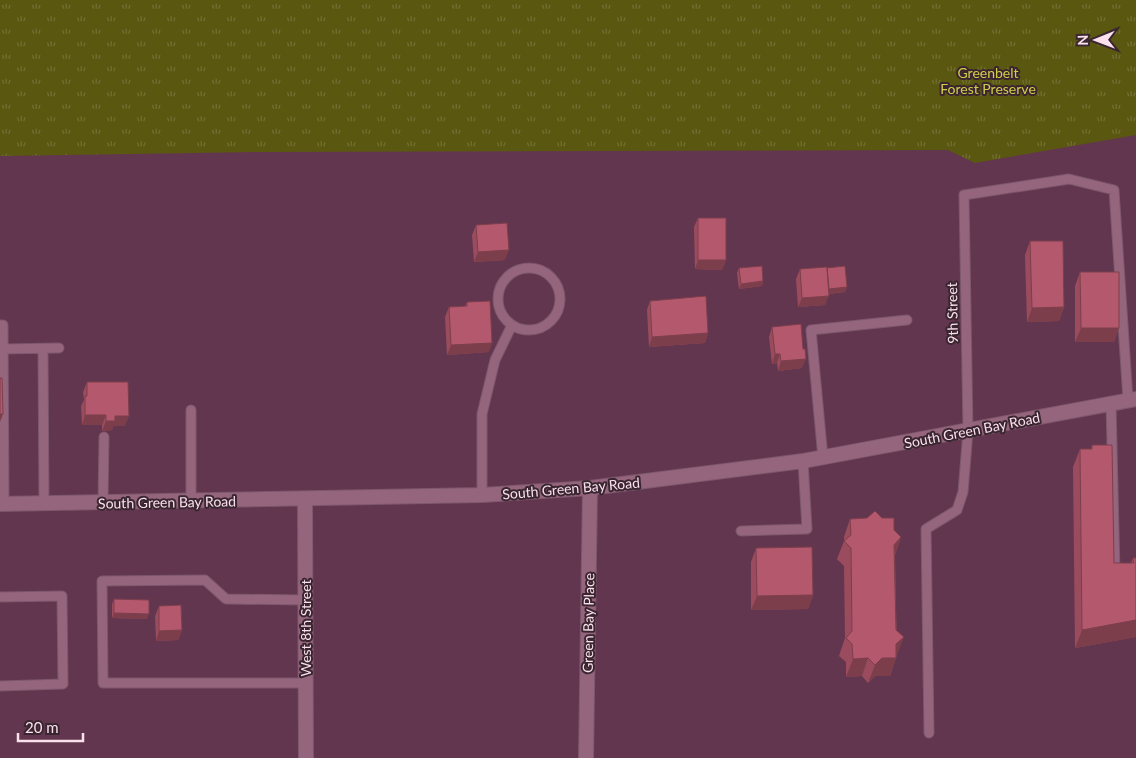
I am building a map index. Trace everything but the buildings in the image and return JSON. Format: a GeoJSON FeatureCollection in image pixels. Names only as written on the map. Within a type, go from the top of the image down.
{"type":"FeatureCollection","features":[{"type":"Feature","properties":{"kind":"main road","name":"South Green Bay Road"},"geometry":{"type":"LineString","coordinates":[[2,504],[482,495],[590,488],[823,458],[1132,400]]}},
{"type":"Feature","properties":{"kind":"main road","name":"Green Bay Place"},"geometry":{"type":"LineString","coordinates":[[586,758],[590,488]]}},
{"type":"Feature","properties":{"kind":"main road","name":"West 8th Street"},"geometry":{"type":"LineString","coordinates":[[305,499],[306,758]]}},
{"type":"Feature","properties":{"kind":"lane","name":"9th Street"},"geometry":{"type":"LineString","coordinates":[[929,733],[926,529],[956,510],[963,492],[968,431],[964,195],[1069,179],[1114,190],[1132,400]]}},
{"type":"Feature","properties":{"kind":"lane"},"geometry":{"type":"LineString","coordinates":[[527,269],[545,273],[558,290],[557,312],[551,320],[537,328],[522,329],[512,325],[505,319],[498,301],[503,283],[509,275],[518,270],[527,269]]}},
{"type":"Feature","properties":{"kind":"lane"},"geometry":{"type":"LineString","coordinates":[[823,458],[811,330],[907,320]]}},
{"type":"Feature","properties":{"kind":"lane"},"geometry":{"type":"LineString","coordinates":[[0,325],[3,325],[2,504]]}},
{"type":"Feature","properties":{"kind":"lane"},"geometry":{"type":"LineString","coordinates":[[482,495],[482,414],[495,360],[512,325]]}},
{"type":"Feature","properties":{"kind":"lane"},"geometry":{"type":"LineString","coordinates":[[3,349],[59,348]]}},
{"type":"Feature","properties":{"kind":"lane"},"geometry":{"type":"LineString","coordinates":[[43,349],[44,504]]}},
{"type":"Feature","properties":{"kind":"lane"},"geometry":{"type":"LineString","coordinates":[[1111,403],[1115,575]]}},
{"type":"Feature","properties":{"kind":"lane"},"geometry":{"type":"LineString","coordinates":[[190,410],[191,501]]}},
{"type":"Feature","properties":{"kind":"lane"},"geometry":{"type":"LineString","coordinates":[[103,503],[104,438]]}},
{"type":"Feature","properties":{"kind":"lane"},"geometry":{"type":"LineString","coordinates":[[741,531],[807,529],[803,461]]}},
{"type":"Feature","properties":{"kind":"lane"},"geometry":{"type":"LineString","coordinates":[[305,600],[226,599],[205,580],[102,580],[103,683],[305,683]]}},
{"type":"Feature","properties":{"kind":"lane"},"geometry":{"type":"LineString","coordinates":[[0,597],[62,596],[63,684],[0,686]]}},
{"type":"Feature","properties":{"kind":"green space","name":"Greenbelt Forest Preserve"},"geometry":{"type":"Polygon","coordinates":[[[0,0],[1136,0],[1136,135],[975,163],[948,150],[262,152],[0,156],[0,0]]]}}]}
